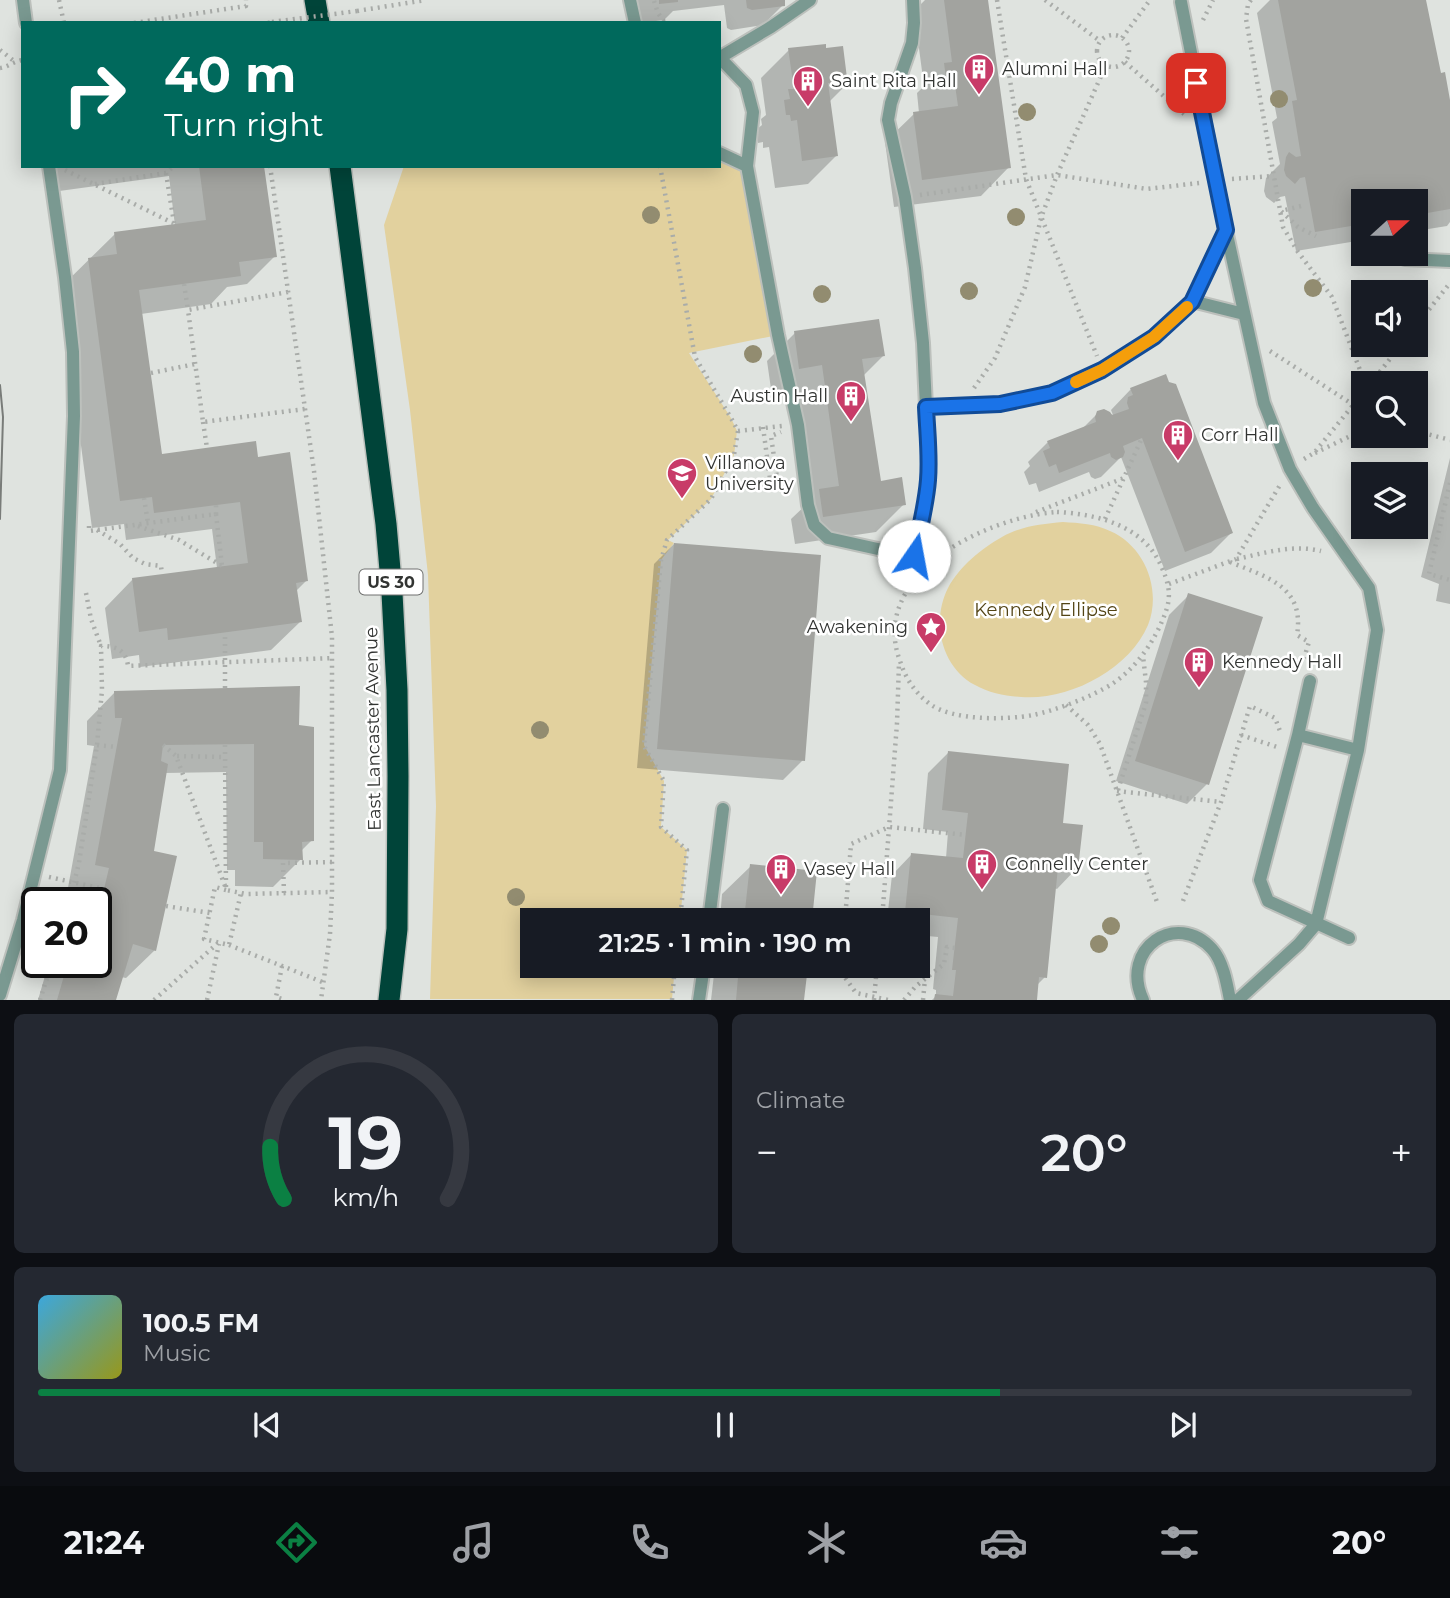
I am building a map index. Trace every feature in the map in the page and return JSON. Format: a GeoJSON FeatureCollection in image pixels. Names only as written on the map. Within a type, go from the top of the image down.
{"type":"FeatureCollection","features":[{"type":"Feature","properties":{"kind":"highway"},"geometry":{"type":"LineString","coordinates":[[316,0],[319,21]]}},
{"type":"Feature","properties":{"kind":"highway","name":"East Lancaster Avenue"},"geometry":{"type":"LineString","coordinates":[[340,168],[386,524],[392,593],[397,690],[397,929],[389,999]]}},
{"type":"Feature","properties":{"kind":"lane"},"geometry":{"type":"LineString","coordinates":[[23,0],[26,21]]}},
{"type":"Feature","properties":{"kind":"lane"},"geometry":{"type":"LineString","coordinates":[[630,0],[635,21]]}},
{"type":"Feature","properties":{"kind":"lane"},"geometry":{"type":"LineString","coordinates":[[721,57],[810,0]]}},
{"type":"Feature","properties":{"kind":"lane"},"geometry":{"type":"LineString","coordinates":[[721,59],[746,85],[753,112],[747,166],[778,335],[798,425],[808,505],[814,525],[828,538],[914,556],[925,503],[929,456],[920,318],[905,197],[888,120],[891,103],[912,43],[913,0]]}},
{"type":"Feature","properties":{"kind":"lane"},"geometry":{"type":"LineString","coordinates":[[1181,2],[1226,230],[1264,403],[1290,469],[1369,588],[1377,630],[1358,750],[1316,924],[1238,999]]}},
{"type":"Feature","properties":{"kind":"lane"},"geometry":{"type":"LineString","coordinates":[[721,154],[747,166]]}},
{"type":"Feature","properties":{"kind":"lane"},"geometry":{"type":"LineString","coordinates":[[0,995],[23,920],[60,770],[74,416],[73,352],[49,168]]}},
{"type":"Feature","properties":{"kind":"lane"},"geometry":{"type":"LineString","coordinates":[[926,407],[1000,404],[1052,393],[1102,370],[1154,337],[1192,302],[1226,230]]}},
{"type":"Feature","properties":{"kind":"lane"},"geometry":{"type":"LineString","coordinates":[[1428,260],[1450,261]]}},
{"type":"Feature","properties":{"kind":"lane"},"geometry":{"type":"LineString","coordinates":[[1192,302],[1244,314]]}},
{"type":"Feature","properties":{"kind":"lane"},"geometry":{"type":"LineString","coordinates":[[1310,681],[1260,880],[1268,901],[1349,938]]}},
{"type":"Feature","properties":{"kind":"lane"},"geometry":{"type":"LineString","coordinates":[[1298,736],[1358,750]]}},
{"type":"Feature","properties":{"kind":"lane"},"geometry":{"type":"LineString","coordinates":[[711,908],[723,809]]}},
{"type":"Feature","properties":{"kind":"lane"},"geometry":{"type":"LineString","coordinates":[[1143,999],[1136,978],[1137,965],[1142,954],[1150,944],[1175,933],[1189,934],[1213,950],[1219,960],[1230,999]]}},
{"type":"Feature","properties":{"kind":"lane"},"geometry":{"type":"LineString","coordinates":[[699,999],[702,978]]}},
{"type":"Feature","properties":{"kind":"path"},"geometry":{"type":"LineString","coordinates":[[59,0],[64,21]]}},
{"type":"Feature","properties":{"kind":"path"},"geometry":{"type":"LineString","coordinates":[[147,21],[246,6],[246,0]]}},
{"type":"Feature","properties":{"kind":"path"},"geometry":{"type":"LineString","coordinates":[[278,21],[426,0]]}},
{"type":"Feature","properties":{"kind":"path"},"geometry":{"type":"LineString","coordinates":[[998,0],[1026,179],[1102,370]]}},
{"type":"Feature","properties":{"kind":"path"},"geometry":{"type":"LineString","coordinates":[[1045,0],[1100,41]]}},
{"type":"Feature","properties":{"kind":"path"},"geometry":{"type":"LineString","coordinates":[[1122,38],[1150,0]]}},
{"type":"Feature","properties":{"kind":"path"},"geometry":{"type":"LineString","coordinates":[[1251,0],[1246,19],[1283,227],[1332,297],[1360,371]]}},
{"type":"Feature","properties":{"kind":"path"},"geometry":{"type":"LineString","coordinates":[[654,1],[664,21]]}},
{"type":"Feature","properties":{"kind":"path"},"geometry":{"type":"LineString","coordinates":[[1113,35],[1122,38],[1129,49],[1125,62],[1116,66],[1105,65],[1098,55],[1100,41],[1113,35]]}},
{"type":"Feature","properties":{"kind":"path"},"geometry":{"type":"LineString","coordinates":[[0,50],[14,61]]}},
{"type":"Feature","properties":{"kind":"path"},"geometry":{"type":"LineString","coordinates":[[0,68],[21,60]]}},
{"type":"Feature","properties":{"kind":"path"},"geometry":{"type":"LineString","coordinates":[[1125,62],[1188,117]]}},
{"type":"Feature","properties":{"kind":"path"},"geometry":{"type":"LineString","coordinates":[[962,406],[995,358],[1025,286],[1041,218],[1057,175],[1105,65]]}},
{"type":"Feature","properties":{"kind":"path"},"geometry":{"type":"LineString","coordinates":[[64,168],[174,224],[166,173]]}},
{"type":"Feature","properties":{"kind":"path"},"geometry":{"type":"LineString","coordinates":[[64,168],[66,182]]}},
{"type":"Feature","properties":{"kind":"path"},"geometry":{"type":"LineString","coordinates":[[94,184],[166,173],[172,168]]}},
{"type":"Feature","properties":{"kind":"path"},"geometry":{"type":"LineString","coordinates":[[270,168],[305,409],[332,637],[332,892],[325,983],[321,999]]}},
{"type":"Feature","properties":{"kind":"path"},"geometry":{"type":"LineString","coordinates":[[660,168],[695,357],[737,431],[734,455],[711,499],[667,540],[661,559],[644,746],[664,781],[661,827],[687,850],[681,908]]}},
{"type":"Feature","properties":{"kind":"path"},"geometry":{"type":"LineString","coordinates":[[905,197],[1057,175],[1147,189],[1274,176]]}},
{"type":"Feature","properties":{"kind":"path"},"geometry":{"type":"LineString","coordinates":[[1281,211],[1301,206]]}},
{"type":"Feature","properties":{"kind":"path"},"geometry":{"type":"LineString","coordinates":[[1281,211],[1298,227],[1316,236]]}},
{"type":"Feature","properties":{"kind":"path"},"geometry":{"type":"LineString","coordinates":[[1428,311],[1450,283]]}},
{"type":"Feature","properties":{"kind":"path"},"geometry":{"type":"LineString","coordinates":[[184,284],[206,448]]}},
{"type":"Feature","properties":{"kind":"path"},"geometry":{"type":"LineString","coordinates":[[188,310],[288,292]]}},
{"type":"Feature","properties":{"kind":"path"},"geometry":{"type":"LineString","coordinates":[[1249,338],[1351,403]]}},
{"type":"Feature","properties":{"kind":"path"},"geometry":{"type":"LineString","coordinates":[[1380,371],[1392,357]]}},
{"type":"Feature","properties":{"kind":"path"},"geometry":{"type":"LineString","coordinates":[[151,373],[195,364]]}},
{"type":"Feature","properties":{"kind":"path"},"geometry":{"type":"LineString","coordinates":[[1314,453],[1351,407]]}},
{"type":"Feature","properties":{"kind":"path"},"geometry":{"type":"LineString","coordinates":[[203,422],[305,409]]}},
{"type":"Feature","properties":{"kind":"path"},"geometry":{"type":"LineString","coordinates":[[737,431],[798,425]]}},
{"type":"Feature","properties":{"kind":"path"},"geometry":{"type":"LineString","coordinates":[[763,428],[770,479],[777,478],[771,436],[798,425]]}},
{"type":"Feature","properties":{"kind":"path"},"geometry":{"type":"LineString","coordinates":[[1428,434],[1450,440]]}},
{"type":"Feature","properties":{"kind":"path"},"geometry":{"type":"LineString","coordinates":[[1236,559],[1290,469],[1314,453],[1351,436]]}},
{"type":"Feature","properties":{"kind":"path"},"geometry":{"type":"LineString","coordinates":[[1105,519],[1142,439]]}},
{"type":"Feature","properties":{"kind":"path"},"geometry":{"type":"LineString","coordinates":[[1026,516],[1124,478]]}},
{"type":"Feature","properties":{"kind":"path"},"geometry":{"type":"LineString","coordinates":[[1450,483],[1429,574],[1450,580]]}},
{"type":"Feature","properties":{"kind":"path"},"geometry":{"type":"LineString","coordinates":[[144,498],[148,523]]}},
{"type":"Feature","properties":{"kind":"path"},"geometry":{"type":"LineString","coordinates":[[135,525],[179,540],[222,566],[216,505]]}},
{"type":"Feature","properties":{"kind":"path"},"geometry":{"type":"LineString","coordinates":[[1057,512],[1082,513],[1105,519],[1129,531],[1157,555],[1169,584],[1169,602],[1143,656],[1112,684],[1065,705],[1034,715],[974,717],[932,706],[918,695],[907,678],[894,636],[896,614],[921,571],[959,543],[1017,518],[1057,512]]}},
{"type":"Feature","properties":{"kind":"path"},"geometry":{"type":"LineString","coordinates":[[89,531],[216,514]]}},
{"type":"Feature","properties":{"kind":"path"},"geometry":{"type":"LineString","coordinates":[[88,544],[89,518]]}},
{"type":"Feature","properties":{"kind":"path"},"geometry":{"type":"LineString","coordinates":[[96,530],[120,544],[133,558],[145,564],[161,565],[162,574]]}},
{"type":"Feature","properties":{"kind":"path"},"geometry":{"type":"LineString","coordinates":[[1169,584],[1229,561],[1289,548],[1313,549],[1332,554],[1354,566]]}},
{"type":"Feature","properties":{"kind":"path"},"geometry":{"type":"LineString","coordinates":[[1229,561],[1269,578],[1292,598],[1298,610],[1297,635],[1309,642],[1304,658]]}},
{"type":"Feature","properties":{"kind":"path"},"geometry":{"type":"LineString","coordinates":[[73,887],[97,745],[103,690],[101,646],[91,620],[85,585]]}},
{"type":"Feature","properties":{"kind":"path"},"geometry":{"type":"LineString","coordinates":[[225,632],[225,688]]}},
{"type":"Feature","properties":{"kind":"path"},"geometry":{"type":"LineString","coordinates":[[101,646],[114,646],[121,650],[128,666],[333,658]]}},
{"type":"Feature","properties":{"kind":"path"},"geometry":{"type":"LineString","coordinates":[[1117,791],[1146,703],[1143,656]]}},
{"type":"Feature","properties":{"kind":"path"},"geometry":{"type":"LineString","coordinates":[[883,908],[897,723],[899,658]]}},
{"type":"Feature","properties":{"kind":"path"},"geometry":{"type":"LineString","coordinates":[[1065,705],[1093,730],[1100,744],[1157,902]]}},
{"type":"Feature","properties":{"kind":"path"},"geometry":{"type":"LineString","coordinates":[[1183,901],[1221,802],[1241,735],[1250,706],[1275,718],[1281,736],[1279,748],[1241,735]]}},
{"type":"Feature","properties":{"kind":"path"},"geometry":{"type":"LineString","coordinates":[[97,745],[117,747]]}},
{"type":"Feature","properties":{"kind":"path"},"geometry":{"type":"LineString","coordinates":[[163,745],[176,756],[226,890]]}},
{"type":"Feature","properties":{"kind":"path"},"geometry":{"type":"LineString","coordinates":[[225,745],[226,890]]}},
{"type":"Feature","properties":{"kind":"path"},"geometry":{"type":"LineString","coordinates":[[176,756],[225,757]]}},
{"type":"Feature","properties":{"kind":"path"},"geometry":{"type":"LineString","coordinates":[[1117,791],[1221,802]]}},
{"type":"Feature","properties":{"kind":"path"},"geometry":{"type":"LineString","coordinates":[[846,908],[851,844],[889,827],[965,835]]}},
{"type":"Feature","properties":{"kind":"path"},"geometry":{"type":"LineString","coordinates":[[284,893],[283,861],[332,862]]}},
{"type":"Feature","properties":{"kind":"path"},"geometry":{"type":"LineString","coordinates":[[34,874],[94,887]]}},
{"type":"Feature","properties":{"kind":"path"},"geometry":{"type":"LineString","coordinates":[[325,983],[229,945],[204,939],[215,887],[241,893],[332,892]]}},
{"type":"Feature","properties":{"kind":"path"},"geometry":{"type":"LineString","coordinates":[[229,945],[241,893]]}},
{"type":"Feature","properties":{"kind":"path"},"geometry":{"type":"LineString","coordinates":[[166,906],[210,913]]}},
{"type":"Feature","properties":{"kind":"path"},"geometry":{"type":"LineString","coordinates":[[154,999],[219,943]]}},
{"type":"Feature","properties":{"kind":"path"},"geometry":{"type":"LineString","coordinates":[[207,999],[219,943]]}},
{"type":"Feature","properties":{"kind":"path"},"geometry":{"type":"LineString","coordinates":[[904,999],[944,964],[947,947],[954,948]]}},
{"type":"Feature","properties":{"kind":"path"},"geometry":{"type":"LineString","coordinates":[[282,966],[276,997],[285,999]]}},
{"type":"Feature","properties":{"kind":"path"},"geometry":{"type":"LineString","coordinates":[[40,999],[47,978]]}},
{"type":"Feature","properties":{"kind":"path"},"geometry":{"type":"LineString","coordinates":[[672,999],[675,978]]}},
{"type":"Feature","properties":{"kind":"path"},"geometry":{"type":"LineString","coordinates":[[845,978],[856,993],[888,999]]}},
{"type":"Feature","properties":{"kind":"path"},"geometry":{"type":"LineString","coordinates":[[874,998],[876,978]]}},
{"type":"Feature","properties":{"kind":"path"},"geometry":{"type":"LineString","coordinates":[[923,999],[925,979]]}},
{"type":"Feature","properties":{"kind":"green space"},"geometry":{"type":"Polygon","coordinates":[[[721,160],[747,166],[778,335],[689,353],[737,431],[734,455],[711,499],[668,540],[674,543],[661,560],[644,745],[664,781],[661,827],[687,850],[681,908],[520,908],[520,978],[674,978],[672,999],[430,999],[436,806],[428,575],[410,410],[384,225],[403,168],[721,168],[721,160]]]}},
{"type":"Feature","properties":{"kind":"green space","name":"Kennedy Ellipse"},"geometry":{"type":"Polygon","coordinates":[[[1063,522],[1105,529],[1133,547],[1141,558],[1151,584],[1152,612],[1148,625],[1127,656],[1112,669],[1077,688],[1058,694],[1021,697],[997,694],[975,685],[954,667],[942,642],[940,615],[948,588],[972,559],[1002,537],[1024,528],[1063,522]]]}},
{"type":"Feature","properties":{"kind":"building"},"geometry":{"type":"Polygon","coordinates":[[[659,0],[678,0],[678,2],[659,4],[659,0]]]}},
{"type":"Feature","properties":{"kind":"building"},"geometry":{"type":"Polygon","coordinates":[[[746,0],[785,0],[785,6],[752,10],[747,8],[746,0]]]}},
{"type":"Feature","properties":{"kind":"building","name":"Alumni Hall"},"geometry":{"type":"Polygon","coordinates":[[[944,0],[988,0],[1011,168],[922,180],[913,112],[958,106],[955,85],[947,86],[944,63],[952,62],[944,0]]]}},
{"type":"Feature","properties":{"kind":"building"},"geometry":{"type":"Polygon","coordinates":[[[1278,0],[1426,0],[1441,73],[1445,72],[1450,100],[1450,209],[1428,213],[1428,189],[1351,189],[1351,226],[1315,232],[1305,177],[1295,184],[1286,176],[1284,170],[1289,152],[1296,157],[1301,156],[1292,101],[1297,100],[1278,0]]]}},
{"type":"Feature","properties":{"kind":"building","name":"Saint Rita Hall"},"geometry":{"type":"Polygon","coordinates":[[[826,44],[826,48],[843,46],[848,86],[835,87],[834,83],[828,83],[838,156],[802,161],[797,120],[791,121],[790,115],[786,115],[784,100],[790,99],[788,89],[794,89],[788,48],[826,44]]]}},
{"type":"Feature","properties":{"kind":"building"},"geometry":{"type":"Polygon","coordinates":[[[199,168],[264,168],[277,257],[239,262],[241,276],[139,290],[162,454],[256,441],[258,457],[290,452],[308,581],[296,583],[302,622],[168,640],[167,628],[139,632],[132,578],[248,563],[240,502],[154,513],[152,497],[120,501],[88,258],[117,254],[114,232],[206,220],[199,168]]]}},
{"type":"Feature","properties":{"kind":"building","name":"Austin Hall"},"geometry":{"type":"Polygon","coordinates":[[[879,319],[885,356],[862,359],[881,481],[902,477],[906,505],[823,517],[819,489],[839,486],[822,365],[799,369],[794,331],[879,319]]]}},
{"type":"Feature","properties":{"kind":"building","name":"Corr Hall"},"geometry":{"type":"Polygon","coordinates":[[[1166,374],[1169,382],[1176,384],[1233,533],[1185,552],[1142,438],[1123,446],[1123,457],[1116,460],[1110,453],[1059,473],[1056,464],[1049,467],[1043,451],[1050,448],[1047,441],[1096,422],[1097,411],[1104,409],[1112,415],[1129,409],[1128,397],[1133,395],[1130,388],[1166,374]]]}},
{"type":"Feature","properties":{"kind":"building"},"geometry":{"type":"Polygon","coordinates":[[[674,543],[821,555],[805,761],[657,749],[674,543]]]}},
{"type":"Feature","properties":{"kind":"building","name":"Kennedy Hall"},"geometry":{"type":"Polygon","coordinates":[[[1188,593],[1263,617],[1209,785],[1135,761],[1188,593]]]}},
{"type":"Feature","properties":{"kind":"building"},"geometry":{"type":"Polygon","coordinates":[[[300,686],[299,725],[314,727],[314,841],[302,842],[303,860],[263,859],[263,842],[254,842],[254,744],[163,745],[161,761],[168,764],[154,851],[177,856],[156,951],[133,944],[116,1000],[57,1000],[63,978],[112,978],[112,887],[104,887],[109,868],[95,865],[122,718],[115,718],[114,691],[300,686]]]}},
{"type":"Feature","properties":{"kind":"building","name":"Connelly Center"},"geometry":{"type":"Polygon","coordinates":[[[948,751],[1069,764],[1063,823],[1083,825],[1078,869],[1058,867],[1047,978],[1039,977],[1037,1000],[934,1000],[935,994],[953,996],[956,970],[952,970],[958,918],[930,915],[930,908],[905,908],[911,853],[963,858],[968,813],[942,810],[948,751]]]}},
{"type":"Feature","properties":{"kind":"building","name":"Vasey Hall"},"geometry":{"type":"Polygon","coordinates":[[[750,864],[817,871],[813,908],[745,908],[750,864]]]}},
{"type":"Feature","properties":{"kind":"building"},"geometry":{"type":"Polygon","coordinates":[[[738,978],[807,978],[804,1000],[736,1000],[738,978]]]}},
{"type":"Feature","properties":{"kind":"tram line"},"geometry":{"type":"LineString","coordinates":[[0,385],[3,417],[0,519]]}},
{"type":"Feature","properties":{"kind":"slow traffic"},"geometry":{"type":"LineString","coordinates":[[1076,382],[1102,370],[1154,337],[1187,307]]}},
{"type":"Feature","properties":{"kind":"place","name":"Alumni Hall"},"geometry":{"type":"Point","coordinates":[979,96]}},
{"type":"Feature","properties":{"kind":"place","name":"Saint Rita Hall"},"geometry":{"type":"Point","coordinates":[808,108]}},
{"type":"Feature","properties":{"kind":"place","name":"Austin Hall"},"geometry":{"type":"Point","coordinates":[851,423]}},
{"type":"Feature","properties":{"kind":"place","name":"Corr Hall"},"geometry":{"type":"Point","coordinates":[1178,462]}},
{"type":"Feature","properties":{"kind":"place","name":"Villanova University"},"geometry":{"type":"Point","coordinates":[682,500]}},
{"type":"Feature","properties":{"kind":"place","name":"Awakening"},"geometry":{"type":"Point","coordinates":[931,654]}},
{"type":"Feature","properties":{"kind":"place","name":"Kennedy Hall"},"geometry":{"type":"Point","coordinates":[1199,689]}},
{"type":"Feature","properties":{"kind":"place","name":"Connelly Center"},"geometry":{"type":"Point","coordinates":[982,891]}},
{"type":"Feature","properties":{"kind":"place","name":"Vasey Hall"},"geometry":{"type":"Point","coordinates":[781,896]}},
{"type":"Feature","properties":{"kind":"route"},"geometry":{"type":"LineString","coordinates":[[914,556],[928,480],[926,407],[1000,404],[1052,393],[1102,370],[1154,337],[1192,302],[1226,230],[1196,83]]}}]}
